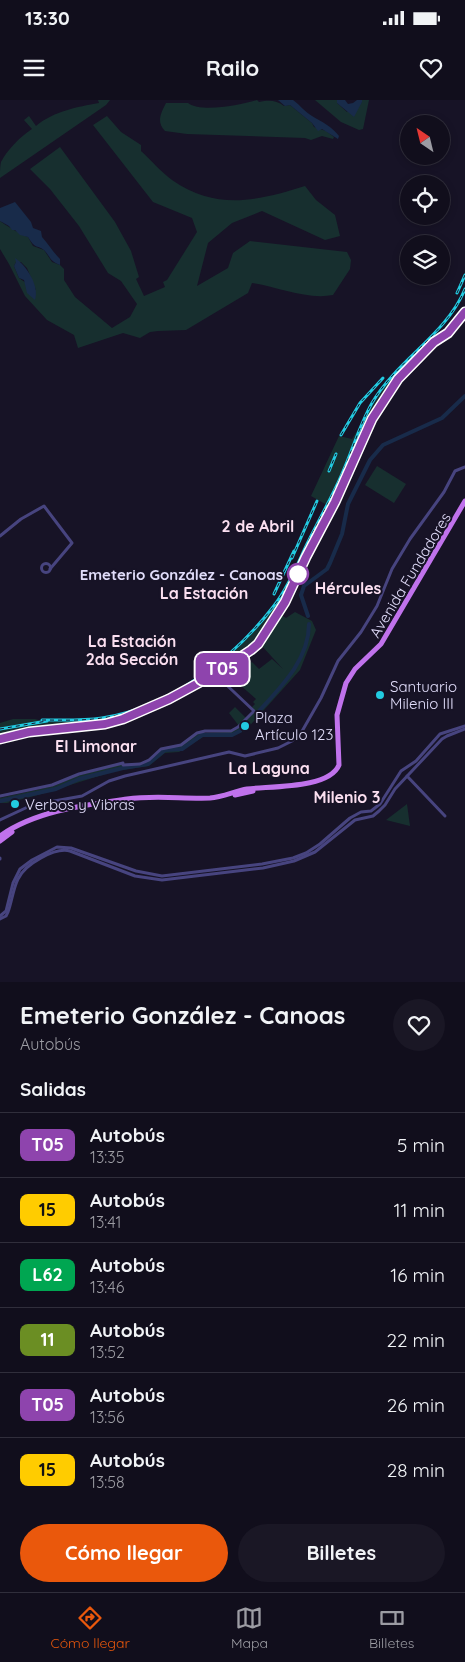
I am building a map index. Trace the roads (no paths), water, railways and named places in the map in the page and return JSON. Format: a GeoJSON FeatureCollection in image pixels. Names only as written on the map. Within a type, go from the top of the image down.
{"type":"FeatureCollection","features":[{"type":"Feature","properties":{"kind":"main road","name":"Avenida Fundadores"},"geometry":{"type":"LineString","coordinates":[[0,836],[24,822],[40,816],[109,802],[136,798],[212,798],[245,789],[286,787],[329,777],[339,765],[337,715],[346,683],[355,669],[381,644],[465,501]]}},
{"type":"Feature","properties":{"kind":"main road","name":"Avenida Fundadores"},"geometry":{"type":"LineString","coordinates":[[0,841],[33,821],[56,814],[136,800],[218,799],[255,791],[296,787],[324,781],[333,777],[341,763],[339,716],[348,684],[357,671],[383,646],[465,506]]}},
{"type":"Feature","properties":{"kind":"street"},"geometry":{"type":"LineString","coordinates":[[0,739],[29,732],[110,724],[162,703],[215,674],[258,644],[284,604],[335,502],[368,425],[398,379],[434,342],[448,333],[465,312]]}},
{"type":"Feature","properties":{"kind":"street"},"geometry":{"type":"LineString","coordinates":[[0,820],[32,804],[82,796],[109,781],[125,776],[229,752],[245,756],[278,748],[292,741],[301,733],[338,661],[361,632],[377,606],[392,569],[410,539],[444,492],[455,471],[465,467]]}},
{"type":"Feature","properties":{"kind":"street"},"geometry":{"type":"LineString","coordinates":[[0,536],[21,519],[44,506],[71,542],[50,567]]}},
{"type":"Feature","properties":{"kind":"street"},"geometry":{"type":"LineString","coordinates":[[0,796],[52,785],[90,771],[123,764],[140,764],[149,760],[163,748],[181,745],[197,733],[231,731],[238,727],[254,711],[215,674]]}},
{"type":"Feature","properties":{"kind":"street"},"geometry":{"type":"LineString","coordinates":[[36,859],[52,848],[66,847],[136,871],[162,876],[252,866],[293,858],[320,844],[356,814],[376,808],[398,775],[416,761],[440,734],[465,727]]}},
{"type":"Feature","properties":{"kind":"street"},"geometry":{"type":"LineString","coordinates":[[0,918],[6,909],[15,877],[22,866],[56,851],[66,850],[135,876],[162,880],[284,864],[300,859],[315,852],[355,820],[372,816],[379,811],[406,776],[442,739],[465,727]]}},
{"type":"Feature","properties":{"kind":"street"},"geometry":{"type":"LineString","coordinates":[[403,770],[407,770],[406,776]]}},
{"type":"Feature","properties":{"kind":"street"},"geometry":{"type":"LineString","coordinates":[[398,775],[399,778],[406,776]]}},
{"type":"Feature","properties":{"kind":"street"},"geometry":{"type":"LineString","coordinates":[[406,776],[445,816]]}},
{"type":"Feature","properties":{"kind":"water"},"geometry":{"type":"Polygon","coordinates":[[[278,100],[293,100],[309,114],[333,130],[339,136],[338,139],[322,129],[318,131],[312,123],[290,105],[285,106],[278,100]]]}},
{"type":"Feature","properties":{"kind":"water"},"geometry":{"type":"Polygon","coordinates":[[[337,100],[345,100],[348,104],[357,100],[362,100],[362,102],[354,117],[337,103],[337,100]]]}},
{"type":"Feature","properties":{"kind":"water"},"geometry":{"type":"Polygon","coordinates":[[[15,202],[31,222],[33,228],[41,231],[42,237],[60,259],[60,265],[52,260],[44,250],[34,245],[28,237],[20,235],[0,221],[0,208],[15,202]]]}},
{"type":"Feature","properties":{"kind":"water"},"geometry":{"type":"Polygon","coordinates":[[[15,258],[34,282],[36,289],[35,300],[27,293],[24,280],[19,278],[14,266],[15,258]]]}},
{"type":"Feature","properties":{"kind":"waterway"},"geometry":{"type":"LineString","coordinates":[[308,616],[301,595],[304,586],[327,569],[342,534],[348,504],[370,460],[383,445],[442,418],[465,396]]}},
{"type":"Feature","properties":{"kind":"waterway"},"geometry":{"type":"LineString","coordinates":[[259,711],[293,671],[304,649],[308,637],[309,624]]}},
{"type":"Feature","properties":{"kind":"waterway"},"geometry":{"type":"LineString","coordinates":[[0,801],[56,789],[79,779],[148,764],[165,750],[182,749],[202,735],[232,735],[240,731]]}},
{"type":"Feature","properties":{"kind":"railway"},"geometry":{"type":"LineString","coordinates":[[457,293],[465,275]]}},
{"type":"Feature","properties":{"kind":"railway"},"geometry":{"type":"LineString","coordinates":[[42,720],[102,718],[151,704],[198,678],[239,645],[273,607],[288,584],[337,485],[372,403],[394,374],[446,320],[457,305],[465,289]]}},
{"type":"Feature","properties":{"kind":"railway"},"geometry":{"type":"LineString","coordinates":[[341,435],[360,403],[383,378]]}},
{"type":"Feature","properties":{"kind":"railway"},"geometry":{"type":"LineString","coordinates":[[329,471],[336,454]]}},
{"type":"Feature","properties":{"kind":"railway"},"geometry":{"type":"LineString","coordinates":[[292,558],[317,501]]}},
{"type":"Feature","properties":{"kind":"railway"},"geometry":{"type":"LineString","coordinates":[[274,594],[294,551]]}},
{"type":"Feature","properties":{"kind":"railway"},"geometry":{"type":"LineString","coordinates":[[0,729],[47,721]]}},
{"type":"Feature","properties":{"kind":"place","name":"Emeterio González - Canoas"},"geometry":{"type":"Point","coordinates":[298,574]}},
{"type":"Feature","properties":{"kind":"place","name":"Santuario Milenio III"},"geometry":{"type":"Point","coordinates":[380,695]}},
{"type":"Feature","properties":{"kind":"place","name":"Plaza Artículo 123"},"geometry":{"type":"Point","coordinates":[245,726]}},
{"type":"Feature","properties":{"kind":"place","name":"Verbos y Vibras"},"geometry":{"type":"Point","coordinates":[15,804]}},
{"type":"Feature","properties":{"kind":"district","name":"2 de Abril"},"geometry":{"type":"Point","coordinates":[258,526]}},
{"type":"Feature","properties":{"kind":"district","name":"Hércules"},"geometry":{"type":"Point","coordinates":[348,588]}},
{"type":"Feature","properties":{"kind":"district","name":"La Estación"},"geometry":{"type":"Point","coordinates":[204,593]}},
{"type":"Feature","properties":{"kind":"district","name":"La Estación 2da Sección"},"geometry":{"type":"Point","coordinates":[132,650]}},
{"type":"Feature","properties":{"kind":"district","name":"El Limonar"},"geometry":{"type":"Point","coordinates":[96,746]}},
{"type":"Feature","properties":{"kind":"district","name":"La Laguna"},"geometry":{"type":"Point","coordinates":[269,768]}},
{"type":"Feature","properties":{"kind":"district","name":"Milenio 3"},"geometry":{"type":"Point","coordinates":[347,797]}}]}
